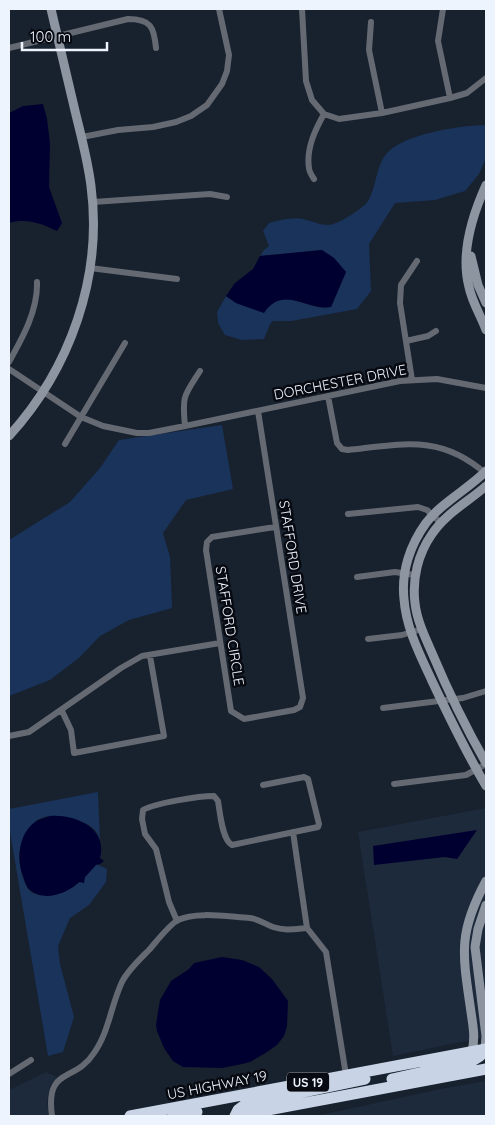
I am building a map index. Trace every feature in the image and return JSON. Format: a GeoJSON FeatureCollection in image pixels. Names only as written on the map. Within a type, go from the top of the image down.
{"type":"FeatureCollection","features":[{"type":"Feature","properties":{"kind":"highway","name":"US HIGHWAY 19"},"geometry":{"type":"LineString","coordinates":[[130,1116],[486,1049]]}},
{"type":"Feature","properties":{"kind":"highway"},"geometry":{"type":"LineString","coordinates":[[365,1091],[393,1078],[472,1062],[486,1049]]}},
{"type":"Feature","properties":{"kind":"highway","name":"US 19"},"geometry":{"type":"LineString","coordinates":[[235,1116],[486,1069]]}},
{"type":"Feature","properties":{"kind":"highway"},"geometry":{"type":"LineString","coordinates":[[235,1116],[241,1106],[246,1104],[369,1078],[375,1070]]}},
{"type":"Feature","properties":{"kind":"highway"},"geometry":{"type":"LineString","coordinates":[[174,1116],[199,1111],[228,1098]]}},
{"type":"Feature","properties":{"kind":"street"},"geometry":{"type":"LineString","coordinates":[[9,436],[34,406],[56,371],[76,327],[90,268],[93,202],[88,168],[51,9]]}},
{"type":"Feature","properties":{"kind":"street"},"geometry":{"type":"LineString","coordinates":[[82,137],[176,122],[191,116],[207,105],[222,84],[227,71],[229,55],[219,9]]}},
{"type":"Feature","properties":{"kind":"street"},"geometry":{"type":"LineString","coordinates":[[302,9],[306,81],[312,100],[324,114],[339,119],[382,113],[450,98],[466,93],[486,78]]}},
{"type":"Feature","properties":{"kind":"street"},"geometry":{"type":"LineString","coordinates":[[444,9],[438,41],[450,98]]}},
{"type":"Feature","properties":{"kind":"street"},"geometry":{"type":"LineString","coordinates":[[9,48],[128,19],[140,19],[148,23],[152,30],[156,48]]}},
{"type":"Feature","properties":{"kind":"street"},"geometry":{"type":"LineString","coordinates":[[371,22],[369,50],[382,113]]}},
{"type":"Feature","properties":{"kind":"street"},"geometry":{"type":"LineString","coordinates":[[314,179],[308,169],[310,146],[315,129],[324,114]]}},
{"type":"Feature","properties":{"kind":"street"},"geometry":{"type":"LineString","coordinates":[[486,185],[474,213],[467,254],[467,279],[470,292],[486,330]]}},
{"type":"Feature","properties":{"kind":"street"},"geometry":{"type":"LineString","coordinates":[[93,202],[210,194],[226,197]]}},
{"type":"Feature","properties":{"kind":"street"},"geometry":{"type":"LineString","coordinates":[[469,238],[473,269],[486,302],[476,306]]}},
{"type":"Feature","properties":{"kind":"street"},"geometry":{"type":"LineString","coordinates":[[412,380],[400,303],[401,285],[417,262]]}},
{"type":"Feature","properties":{"kind":"street"},"geometry":{"type":"LineString","coordinates":[[90,268],[177,279]]}},
{"type":"Feature","properties":{"kind":"street"},"geometry":{"type":"LineString","coordinates":[[9,362],[23,336],[38,297],[37,282]]}},
{"type":"Feature","properties":{"kind":"street"},"geometry":{"type":"LineString","coordinates":[[406,341],[428,336],[436,331]]}},
{"type":"Feature","properties":{"kind":"street"},"geometry":{"type":"LineString","coordinates":[[65,444],[126,343]]}},
{"type":"Feature","properties":{"kind":"street","name":"DORCHESTER DRIVE"},"geometry":{"type":"LineString","coordinates":[[9,368],[80,417],[103,426],[137,433],[148,433],[185,426],[388,383],[437,379],[486,388]]}},
{"type":"Feature","properties":{"kind":"street"},"geometry":{"type":"LineString","coordinates":[[185,426],[183,406],[185,394],[200,370]]}},
{"type":"Feature","properties":{"kind":"street"},"geometry":{"type":"LineString","coordinates":[[328,396],[337,443],[342,449],[402,444],[428,445],[449,450],[466,458],[486,473],[433,515],[415,541],[405,572],[404,597],[411,632],[442,701],[486,786]]}},
{"type":"Feature","properties":{"kind":"street","name":"STAFFORD DRIVE"},"geometry":{"type":"LineString","coordinates":[[258,411],[303,698],[300,707]]}},
{"type":"Feature","properties":{"kind":"street"},"geometry":{"type":"LineString","coordinates":[[394,784],[466,775],[486,764],[453,699],[422,629],[414,601],[415,575],[425,545],[441,522],[486,486]]}},
{"type":"Feature","properties":{"kind":"street"},"geometry":{"type":"LineString","coordinates":[[348,514],[423,508],[441,522]]}},
{"type":"Feature","properties":{"kind":"street","name":"STAFFORD CIRCLE"},"geometry":{"type":"LineString","coordinates":[[276,527],[212,537],[207,542],[206,550],[230,711],[244,718],[294,710],[300,707]]}},
{"type":"Feature","properties":{"kind":"street"},"geometry":{"type":"LineString","coordinates":[[357,577],[405,572],[415,575]]}},
{"type":"Feature","properties":{"kind":"street"},"geometry":{"type":"LineString","coordinates":[[368,639],[422,629]]}},
{"type":"Feature","properties":{"kind":"street"},"geometry":{"type":"LineString","coordinates":[[9,736],[29,732],[142,656],[220,644]]}},
{"type":"Feature","properties":{"kind":"street"},"geometry":{"type":"LineString","coordinates":[[62,710],[71,730],[74,753],[164,736],[150,656]]}},
{"type":"Feature","properties":{"kind":"street"},"geometry":{"type":"LineString","coordinates":[[383,708],[442,701],[486,691]]}},
{"type":"Feature","properties":{"kind":"street"},"geometry":{"type":"LineString","coordinates":[[177,921],[169,902],[156,849],[145,834],[142,819],[143,810],[200,797],[214,796],[218,801],[225,837],[228,843],[232,845],[318,827],[319,824],[308,779],[304,777],[263,785]]}},
{"type":"Feature","properties":{"kind":"street"},"geometry":{"type":"LineString","coordinates":[[293,832],[307,928],[326,952],[346,1075]]}},
{"type":"Feature","properties":{"kind":"street"},"geometry":{"type":"LineString","coordinates":[[472,1051],[474,1035],[464,955],[464,938],[470,914],[486,881]]}},
{"type":"Feature","properties":{"kind":"street"},"geometry":{"type":"LineString","coordinates":[[486,905],[478,929],[475,947],[486,1049]]}},
{"type":"Feature","properties":{"kind":"street"},"geometry":{"type":"LineString","coordinates":[[52,1116],[50,1101],[55,1084],[60,1078],[82,1066],[95,1052],[128,972],[177,921],[189,917],[208,916],[250,918],[283,930],[307,928]]}},
{"type":"Feature","properties":{"kind":"street"},"geometry":{"type":"LineString","coordinates":[[9,1074],[31,1060]]}},
{"type":"Feature","properties":{"kind":"shaded area"},"geometry":{"type":"Polygon","coordinates":[[[43,104],[50,143],[49,187],[62,223],[57,231],[33,222],[9,223],[9,113],[23,106],[43,104]]]}},
{"type":"Feature","properties":{"kind":"shaded area"},"geometry":{"type":"Polygon","coordinates":[[[486,126],[486,158],[479,174],[465,191],[435,200],[395,203],[369,244],[371,291],[357,309],[291,321],[273,321],[264,339],[242,340],[225,335],[218,323],[217,312],[226,296],[236,303],[263,312],[271,304],[287,299],[313,306],[331,307],[346,272],[334,258],[322,250],[260,256],[269,246],[263,231],[269,223],[295,218],[326,225],[337,223],[366,204],[384,158],[396,146],[407,140],[433,132],[486,126]]]}},
{"type":"Feature","properties":{"kind":"shaded area"},"geometry":{"type":"Polygon","coordinates":[[[322,250],[334,258],[346,272],[331,307],[313,306],[287,299],[279,300],[264,313],[236,303],[226,296],[235,283],[253,269],[260,256],[322,250]]]}},
{"type":"Feature","properties":{"kind":"shaded area"},"geometry":{"type":"Polygon","coordinates":[[[222,425],[233,489],[186,500],[163,533],[170,557],[172,608],[129,620],[100,636],[80,657],[50,680],[9,696],[9,540],[70,502],[100,468],[119,440],[222,425]]]}},
{"type":"Feature","properties":{"kind":"shaded area"},"geometry":{"type":"Polygon","coordinates":[[[98,792],[100,841],[93,828],[85,823],[52,816],[42,818],[32,825],[19,854],[25,882],[29,890],[37,894],[54,894],[75,886],[86,877],[96,864],[107,869],[106,882],[89,905],[70,918],[58,946],[60,964],[74,1017],[63,1052],[48,1056],[9,826],[9,809],[98,792]]]}},
{"type":"Feature","properties":{"kind":"shaded area"},"geometry":{"type":"Polygon","coordinates":[[[486,808],[486,875],[473,899],[463,927],[460,948],[471,1040],[393,1056],[358,832],[486,808]],[[476,831],[445,857],[457,859],[476,831]]]}},
{"type":"Feature","properties":{"kind":"shaded area"},"geometry":{"type":"Polygon","coordinates":[[[50,816],[79,820],[87,825],[99,838],[100,858],[104,861],[96,865],[85,877],[84,883],[79,882],[62,893],[42,896],[30,890],[25,882],[20,862],[20,847],[25,833],[30,827],[37,821],[50,816]]]}},
{"type":"Feature","properties":{"kind":"shaded area"},"geometry":{"type":"Polygon","coordinates":[[[477,830],[457,859],[445,857],[374,865],[373,846],[477,830]]]}},
{"type":"Feature","properties":{"kind":"shaded area"},"geometry":{"type":"Polygon","coordinates":[[[486,888],[486,898],[478,917],[482,1038],[478,1039],[471,992],[467,938],[479,901],[486,888]]]}},
{"type":"Feature","properties":{"kind":"shaded area"},"geometry":{"type":"Polygon","coordinates":[[[486,913],[486,1016],[478,947],[486,913]]]}},
{"type":"Feature","properties":{"kind":"shaded area"},"geometry":{"type":"Polygon","coordinates":[[[222,957],[242,960],[259,967],[272,979],[288,1001],[287,1026],[284,1036],[277,1045],[250,1062],[222,1068],[183,1067],[173,1061],[164,1048],[157,1031],[156,1025],[160,1000],[171,981],[189,969],[194,963],[222,957]]]}},
{"type":"Feature","properties":{"kind":"shaded area"},"geometry":{"type":"Polygon","coordinates":[[[46,1072],[57,1077],[50,1085],[47,1102],[49,1116],[9,1116],[9,1090],[46,1072]]]}},
{"type":"Feature","properties":{"kind":"shaded area"},"geometry":{"type":"Polygon","coordinates":[[[485,1081],[486,1116],[316,1116],[436,1090],[485,1081]]]}}]}
